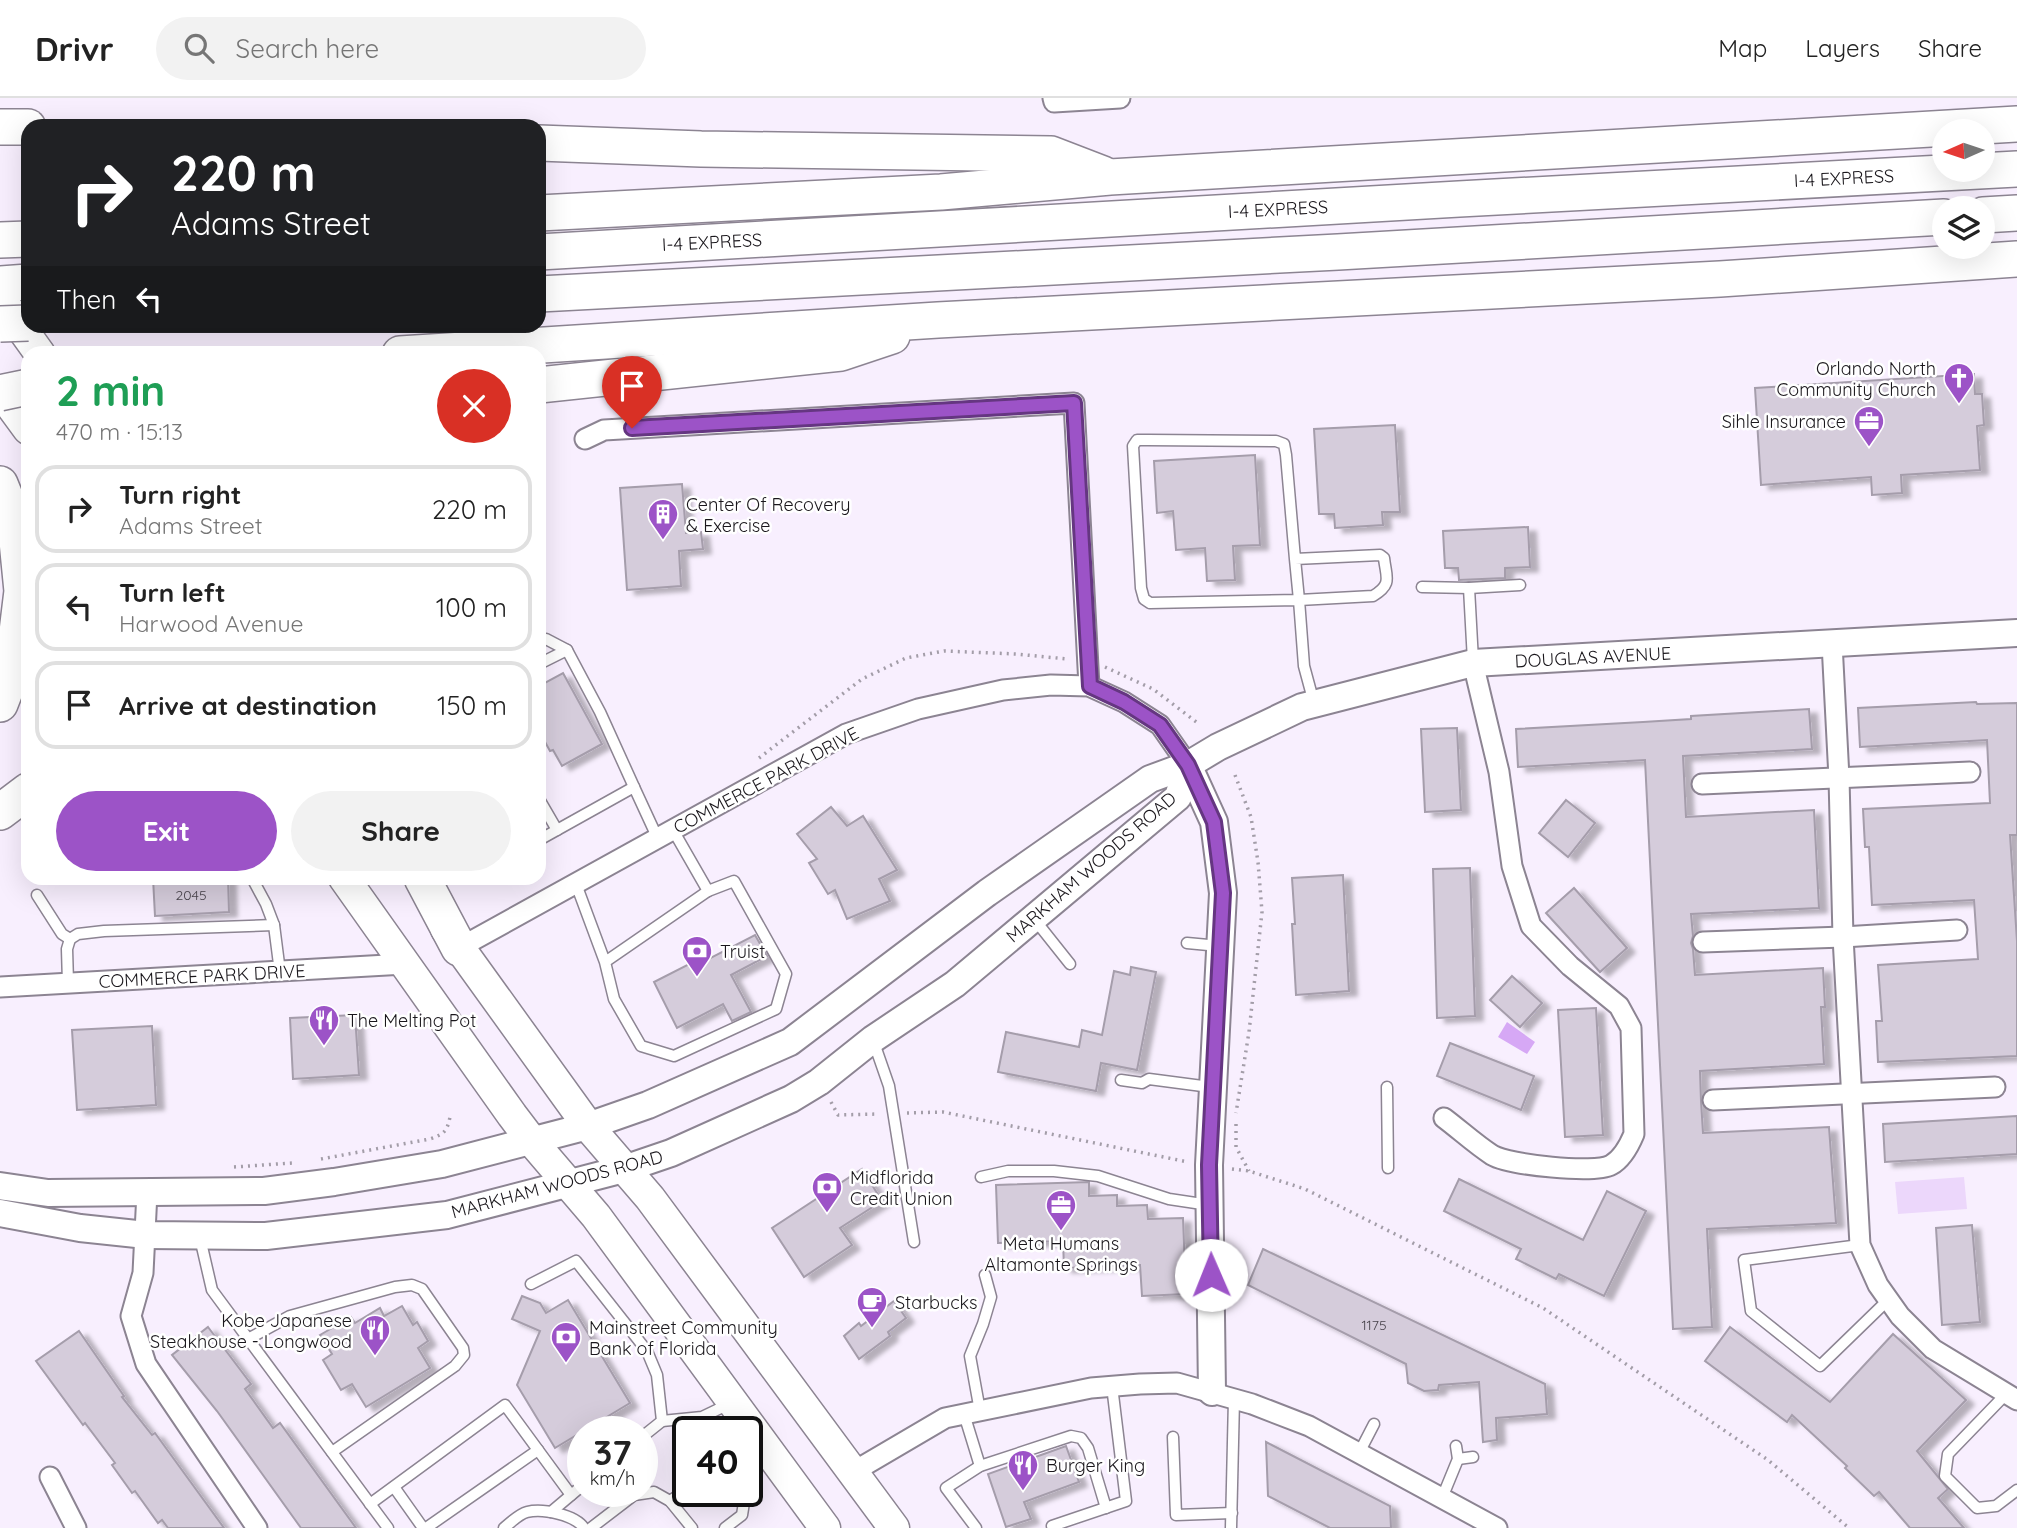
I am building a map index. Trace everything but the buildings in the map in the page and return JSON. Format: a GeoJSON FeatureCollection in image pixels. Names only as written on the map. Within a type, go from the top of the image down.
{"type":"FeatureCollection","features":[{"type":"Feature","properties":{"kind":"highway"},"geometry":{"type":"LineString","coordinates":[[546,213],[941,192],[1110,177],[2017,124]]}},
{"type":"Feature","properties":{"kind":"highway"},"geometry":{"type":"LineString","coordinates":[[0,127],[21,127]]}},
{"type":"Feature","properties":{"kind":"highway"},"geometry":{"type":"LineString","coordinates":[[546,143],[714,149],[1051,154],[1110,177]]}},
{"type":"Feature","properties":{"kind":"highway","name":"I-4 EXPRESS"},"geometry":{"type":"LineString","coordinates":[[546,253],[2017,169]]}},
{"type":"Feature","properties":{"kind":"highway"},"geometry":{"type":"LineString","coordinates":[[1995,214],[2017,213]]}},
{"type":"Feature","properties":{"kind":"highway"},"geometry":{"type":"LineString","coordinates":[[546,294],[1932,218]]}},
{"type":"Feature","properties":{"kind":"highway"},"geometry":{"type":"LineString","coordinates":[[527,346],[938,320],[1720,279],[2017,260]]}},
{"type":"Feature","properties":{"kind":"highway"},"geometry":{"type":"LineString","coordinates":[[0,284],[21,282]]}},
{"type":"Feature","properties":{"kind":"highway"},"geometry":{"type":"LineString","coordinates":[[546,384],[841,353],[938,320]]}},
{"type":"Feature","properties":{"kind":"highway"},"geometry":{"type":"LineString","coordinates":[[0,324],[21,323]]}},
{"type":"Feature","properties":{"kind":"highway"},"geometry":{"type":"LineString","coordinates":[[0,376],[21,375]]}},
{"type":"Feature","properties":{"kind":"highway"},"geometry":{"type":"LineString","coordinates":[[0,392],[21,388]]}},
{"type":"Feature","properties":{"kind":"highway"},"geometry":{"type":"LineString","coordinates":[[0,484],[15,521],[21,581]]}},
{"type":"Feature","properties":{"kind":"highway"},"geometry":{"type":"LineString","coordinates":[[0,704],[12,673],[21,599]]}},
{"type":"Feature","properties":{"kind":"highway"},"geometry":{"type":"LineString","coordinates":[[0,812],[21,796]]}},
{"type":"Feature","properties":{"kind":"highway"},"geometry":{"type":"LineString","coordinates":[[426,885],[459,948]]}},
{"type":"Feature","properties":{"kind":"main road"},"geometry":{"type":"LineString","coordinates":[[0,298],[21,327]]}},
{"type":"Feature","properties":{"kind":"main road"},"geometry":{"type":"LineString","coordinates":[[0,392],[21,420]]}},
{"type":"Feature","properties":{"kind":"main road","name":"DOUGLAS AVENUE"},"geometry":{"type":"LineString","coordinates":[[1188,765],[1218,747],[1301,707],[1473,663],[2017,633]]}},
{"type":"Feature","properties":{"kind":"main road","name":"MARKHAM WOODS ROAD"},"geometry":{"type":"LineString","coordinates":[[0,1213],[80,1228],[146,1235],[266,1236],[447,1215],[624,1169],[671,1153],[791,1099],[819,1082],[873,1039],[955,984],[1178,797],[1188,765]]}},
{"type":"Feature","properties":{"kind":"main road","name":"MARKHAM WOODS ROAD"},"geometry":{"type":"LineString","coordinates":[[0,1186],[48,1193],[264,1191],[442,1164],[588,1126],[648,1105],[790,1042],[987,893],[1150,779],[1188,765]]}},
{"type":"Feature","properties":{"kind":"main road","name":"COMMERCE PARK DRIVE"},"geometry":{"type":"LineString","coordinates":[[1188,765],[1214,822],[1223,893],[1209,1165],[1223,1395]]}},
{"type":"Feature","properties":{"kind":"main road"},"geometry":{"type":"LineString","coordinates":[[349,885],[531,1140],[596,1216],[816,1520]]}},
{"type":"Feature","properties":{"kind":"main road"},"geometry":{"type":"LineString","coordinates":[[416,885],[588,1126],[650,1198],[894,1528]]}},
{"type":"Feature","properties":{"kind":"street"},"geometry":{"type":"LineString","coordinates":[[1054,100],[1120,98]]}},
{"type":"Feature","properties":{"kind":"street"},"geometry":{"type":"LineString","coordinates":[[585,439],[604,430],[1074,403],[1090,686]]}},
{"type":"Feature","properties":{"kind":"street"},"geometry":{"type":"LineString","coordinates":[[1832,643],[1843,937],[1860,1245],[1878,1285],[1900,1316],[1934,1349],[2012,1397]]}},
{"type":"Feature","properties":{"kind":"street"},"geometry":{"type":"LineString","coordinates":[[1444,1118],[1494,1156],[1517,1163],[1543,1166],[1581,1169],[1610,1166],[1627,1150],[1634,1134],[1630,1028],[1619,1006],[1570,966],[1531,926],[1512,866],[1499,772],[1473,663]]}},
{"type":"Feature","properties":{"kind":"street","name":"COMMERCE PARK DRIVE"},"geometry":{"type":"LineString","coordinates":[[459,948],[846,734],[918,709],[1003,691],[1051,685],[1090,686],[1124,702],[1160,725],[1188,765]]}},
{"type":"Feature","properties":{"kind":"street"},"geometry":{"type":"LineString","coordinates":[[1702,784],[1970,772]]}},
{"type":"Feature","properties":{"kind":"street"},"geometry":{"type":"LineString","coordinates":[[1703,942],[1957,930]]}},
{"type":"Feature","properties":{"kind":"street","name":"COMMERCE PARK DRIVE"},"geometry":{"type":"LineString","coordinates":[[0,987],[405,964]]}},
{"type":"Feature","properties":{"kind":"street"},"geometry":{"type":"LineString","coordinates":[[1713,1100],[1995,1087]]}},
{"type":"Feature","properties":{"kind":"street"},"geometry":{"type":"LineString","coordinates":[[147,1192],[143,1273],[131,1316],[146,1364],[257,1528]]}},
{"type":"Feature","properties":{"kind":"street"},"geometry":{"type":"LineString","coordinates":[[853,1472],[945,1418],[1091,1388],[1177,1383],[1223,1395],[1309,1426],[1497,1528]]}},
{"type":"Feature","properties":{"kind":"street"},"geometry":{"type":"LineString","coordinates":[[50,1477],[76,1528]]}},
{"type":"Feature","properties":{"kind":"lane"},"geometry":{"type":"LineString","coordinates":[[1295,559],[1380,555],[1384,558],[1387,582],[1384,589],[1373,596],[1298,600],[1150,603],[1144,599],[1141,588],[1133,446],[1137,440],[1276,441],[1284,444],[1286,455],[1298,600],[1304,666],[1314,704]]}},
{"type":"Feature","properties":{"kind":"lane"},"geometry":{"type":"LineString","coordinates":[[1422,587],[1520,585]]}},
{"type":"Feature","properties":{"kind":"lane"},"geometry":{"type":"LineString","coordinates":[[1469,588],[1473,663]]}},
{"type":"Feature","properties":{"kind":"lane"},"geometry":{"type":"LineString","coordinates":[[546,639],[567,650],[600,712],[634,787],[708,891]]}},
{"type":"Feature","properties":{"kind":"lane"},"geometry":{"type":"LineString","coordinates":[[546,660],[567,650]]}},
{"type":"Feature","properties":{"kind":"lane"},"geometry":{"type":"LineString","coordinates":[[546,836],[634,787]]}},
{"type":"Feature","properties":{"kind":"lane"},"geometry":{"type":"LineString","coordinates":[[546,812],[557,830]]}},
{"type":"Feature","properties":{"kind":"lane"},"geometry":{"type":"LineString","coordinates":[[576,884],[605,962],[614,999],[641,1046],[674,1056],[776,1009],[786,974],[734,881],[708,891],[605,962]]}},
{"type":"Feature","properties":{"kind":"lane"},"geometry":{"type":"LineString","coordinates":[[256,885],[274,925],[280,972]]}},
{"type":"Feature","properties":{"kind":"lane"},"geometry":{"type":"LineString","coordinates":[[37,895],[62,934],[70,939]]}},
{"type":"Feature","properties":{"kind":"lane"},"geometry":{"type":"LineString","coordinates":[[1033,918],[1069,964]]}},
{"type":"Feature","properties":{"kind":"lane"},"geometry":{"type":"LineString","coordinates":[[68,984],[66,949],[70,939],[78,934],[274,925]]}},
{"type":"Feature","properties":{"kind":"lane"},"geometry":{"type":"LineString","coordinates":[[1187,943],[1220,946]]}},
{"type":"Feature","properties":{"kind":"lane"},"geometry":{"type":"LineString","coordinates":[[873,1039],[889,1086],[914,1241]]}},
{"type":"Feature","properties":{"kind":"lane"},"geometry":{"type":"LineString","coordinates":[[1121,1080],[1142,1083],[1149,1079],[1213,1087]]}},
{"type":"Feature","properties":{"kind":"lane"},"geometry":{"type":"LineString","coordinates":[[1387,1087],[1388,1168]]}},
{"type":"Feature","properties":{"kind":"lane"},"geometry":{"type":"LineString","coordinates":[[981,1177],[1008,1171],[1098,1175],[1169,1199],[1210,1205]]}},
{"type":"Feature","properties":{"kind":"lane"},"geometry":{"type":"LineString","coordinates":[[199,1236],[212,1290],[388,1528]]}},
{"type":"Feature","properties":{"kind":"lane"},"geometry":{"type":"LineString","coordinates":[[1860,1245],[1744,1260],[1751,1311],[1819,1366],[1888,1300]]}},
{"type":"Feature","properties":{"kind":"lane"},"geometry":{"type":"LineString","coordinates":[[531,1284],[576,1261],[647,1351],[657,1375],[662,1421]]}},
{"type":"Feature","properties":{"kind":"lane"},"geometry":{"type":"LineString","coordinates":[[980,1466],[972,1412],[970,1356],[990,1297],[985,1275]]}},
{"type":"Feature","properties":{"kind":"lane"},"geometry":{"type":"LineString","coordinates":[[248,1339],[290,1316],[395,1287],[412,1285],[422,1289],[463,1348],[464,1355],[455,1366],[332,1452]]}},
{"type":"Feature","properties":{"kind":"lane"},"geometry":{"type":"LineString","coordinates":[[1051,1527],[1126,1501],[1112,1386]]}},
{"type":"Feature","properties":{"kind":"lane"},"geometry":{"type":"LineString","coordinates":[[1223,1395],[1231,1528]]}},
{"type":"Feature","properties":{"kind":"lane"},"geometry":{"type":"LineString","coordinates":[[2012,1397],[1948,1454],[1945,1476],[1977,1508],[1996,1506],[2017,1490]]}},
{"type":"Feature","properties":{"kind":"lane"},"geometry":{"type":"LineString","coordinates":[[658,1424],[662,1421],[702,1417],[733,1402]]}},
{"type":"Feature","properties":{"kind":"lane"},"geometry":{"type":"LineString","coordinates":[[370,1504],[505,1405],[567,1490]]}},
{"type":"Feature","properties":{"kind":"lane"},"geometry":{"type":"LineString","coordinates":[[1359,1453],[1374,1424]]}},
{"type":"Feature","properties":{"kind":"lane"},"geometry":{"type":"LineString","coordinates":[[976,1528],[946,1488],[980,1466],[1071,1436],[1081,1438],[1088,1448],[1106,1508]]}},
{"type":"Feature","properties":{"kind":"lane"},"geometry":{"type":"LineString","coordinates":[[1173,1437],[1177,1515],[1231,1513]]}},
{"type":"Feature","properties":{"kind":"lane"},"geometry":{"type":"LineString","coordinates":[[1442,1498],[1458,1459],[1456,1446]]}},
{"type":"Feature","properties":{"kind":"lane"},"geometry":{"type":"LineString","coordinates":[[394,1487],[425,1528],[538,1450]]}},
{"type":"Feature","properties":{"kind":"lane"},"geometry":{"type":"LineString","coordinates":[[1458,1459],[1473,1457]]}},
{"type":"Feature","properties":{"kind":"lane"},"geometry":{"type":"LineString","coordinates":[[591,1528],[634,1495],[654,1492],[670,1501],[692,1528]]}},
{"type":"Feature","properties":{"kind":"lane"},"geometry":{"type":"LineString","coordinates":[[551,1512],[567,1498]]}},
{"type":"Feature","properties":{"kind":"lane"},"geometry":{"type":"LineString","coordinates":[[725,1528],[742,1515],[743,1507]]}},
{"type":"Feature","properties":{"kind":"lane"},"geometry":{"type":"LineString","coordinates":[[504,1528],[526,1512],[551,1512],[579,1521],[584,1528]]}},
{"type":"Feature","properties":{"kind":"path"},"geometry":{"type":"LineString","coordinates":[[758,759],[862,679],[906,658],[944,651],[1016,654],[1068,660]]}},
{"type":"Feature","properties":{"kind":"path"},"geometry":{"type":"LineString","coordinates":[[1104,667],[1153,690],[1199,724]]}},
{"type":"Feature","properties":{"kind":"path"},"geometry":{"type":"LineString","coordinates":[[1236,775],[1251,817],[1262,912],[1249,1032],[1236,1117],[1236,1147],[1249,1171],[1305,1189],[1543,1308],[1768,1460],[1849,1528]]}},
{"type":"Feature","properties":{"kind":"path"},"geometry":{"type":"LineString","coordinates":[[838,1115],[943,1112],[1188,1162]]}},
{"type":"Feature","properties":{"kind":"path"},"geometry":{"type":"LineString","coordinates":[[319,1159],[442,1135],[448,1128],[451,1113]]}},
{"type":"Feature","properties":{"kind":"shaded area"},"geometry":{"type":"Polygon","coordinates":[[[1507,1022],[1535,1042],[1527,1054],[1498,1037],[1507,1022]]]}},
{"type":"Feature","properties":{"kind":"shaded area"},"geometry":{"type":"Polygon","coordinates":[[[1964,1177],[1967,1209],[1898,1214],[1895,1182],[1964,1177]]]}},
{"type":"Feature","properties":{"kind":"place","name":"Orlando North Community Church"},"geometry":{"type":"Point","coordinates":[1959,405]}},
{"type":"Feature","properties":{"kind":"place","name":"Sihle Insurance"},"geometry":{"type":"Point","coordinates":[1869,448]}},
{"type":"Feature","properties":{"kind":"place","name":"Center Of Recovery & Exercise"},"geometry":{"type":"Point","coordinates":[663,541]}},
{"type":"Feature","properties":{"kind":"place","name":"Truist"},"geometry":{"type":"Point","coordinates":[697,978]}},
{"type":"Feature","properties":{"kind":"place","name":"The Melting Pot"},"geometry":{"type":"Point","coordinates":[324,1047]}},
{"type":"Feature","properties":{"kind":"place","name":"Midflorida Credit Union"},"geometry":{"type":"Point","coordinates":[827,1214]}},
{"type":"Feature","properties":{"kind":"place","name":"Meta Humans Altamonte Springs"},"geometry":{"type":"Point","coordinates":[1061,1232]}},
{"type":"Feature","properties":{"kind":"place","name":"Starbucks"},"geometry":{"type":"Point","coordinates":[872,1329]}},
{"type":"Feature","properties":{"kind":"place","name":"Kobe Japanese Steakhouse - Longwood"},"geometry":{"type":"Point","coordinates":[375,1357]}},
{"type":"Feature","properties":{"kind":"place","name":"Mainstreet Community Bank of Florida"},"geometry":{"type":"Point","coordinates":[566,1364]}},
{"type":"Feature","properties":{"kind":"place","name":"Burger King"},"geometry":{"type":"Point","coordinates":[1023,1492]}},
{"type":"Feature","properties":{"kind":"route"},"geometry":{"type":"LineString","coordinates":[[632,428],[1074,403],[1090,686],[1124,702],[1160,725],[1188,765],[1214,822],[1223,893],[1209,1165],[1211,1275]]}}]}
